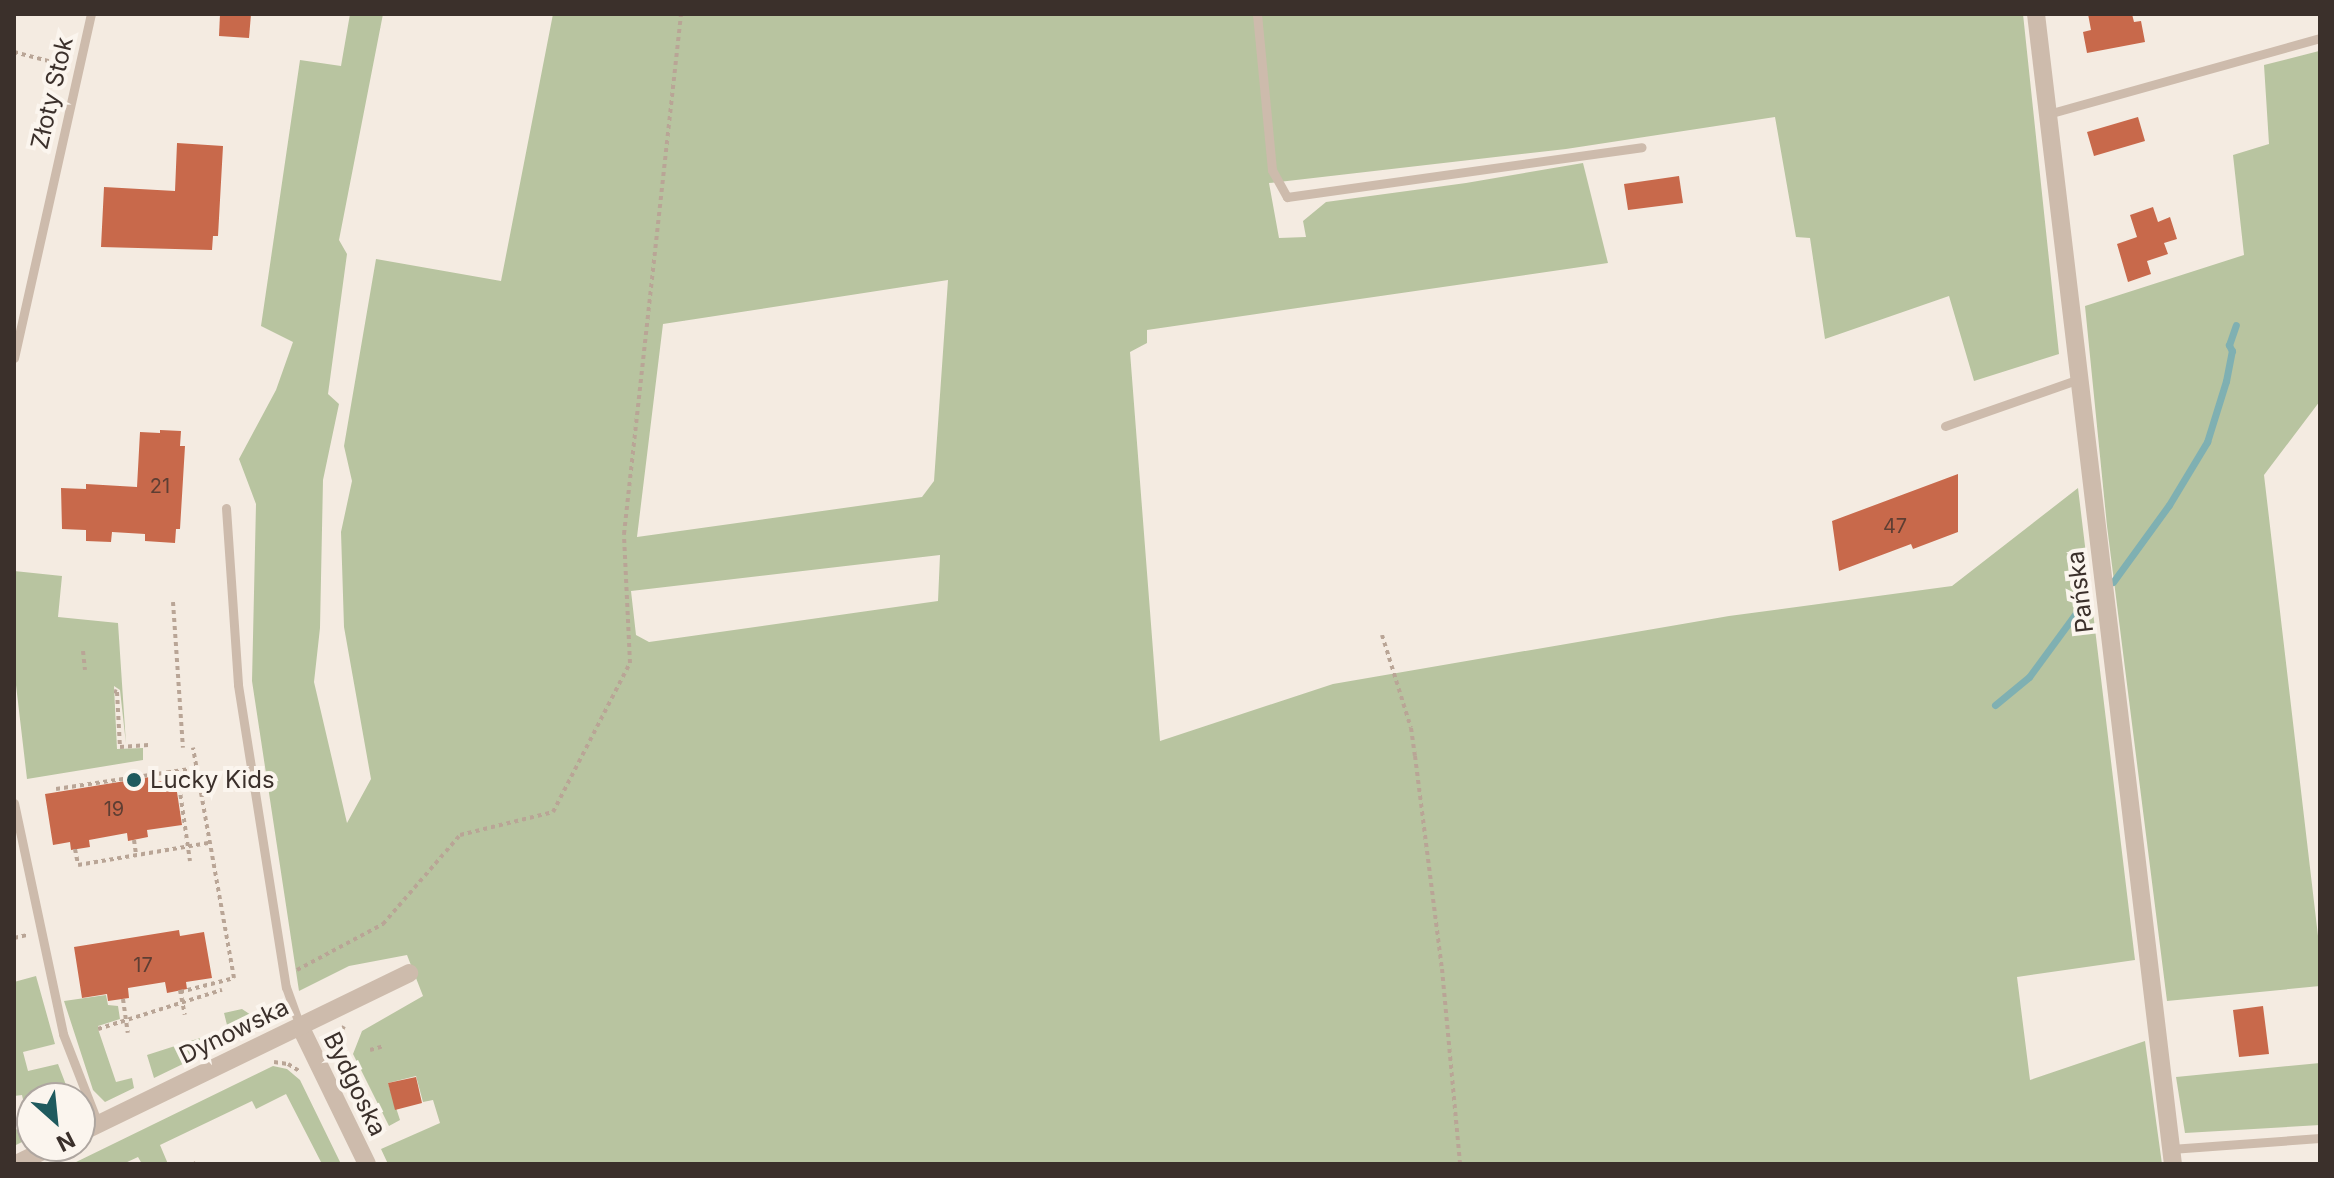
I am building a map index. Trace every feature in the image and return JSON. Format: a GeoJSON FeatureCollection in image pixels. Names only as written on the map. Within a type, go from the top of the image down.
{"type":"FeatureCollection","features":[{"type":"Feature","properties":{"kind":"street","name":"Pańska"},"geometry":{"type":"LineString","coordinates":[[2036,14],[2172,1157]]}},
{"type":"Feature","properties":{"kind":"street","name":"Dynowska"},"geometry":{"type":"LineString","coordinates":[[98,1124],[409,973]]}},
{"type":"Feature","properties":{"kind":"street","name":"Bydgoska"},"geometry":{"type":"LineString","coordinates":[[300,1026],[367,1164]]}},
{"type":"Feature","properties":{"kind":"lane","name":"Złoty Stok"},"geometry":{"type":"LineString","coordinates":[[14,358],[91,14]]}},
{"type":"Feature","properties":{"kind":"lane"},"geometry":{"type":"LineString","coordinates":[[1257,14],[1272,170],[1287,197],[1641,147]]}},
{"type":"Feature","properties":{"kind":"lane"},"geometry":{"type":"LineString","coordinates":[[2048,114],[2320,38]]}},
{"type":"Feature","properties":{"kind":"lane"},"geometry":{"type":"LineString","coordinates":[[1945,426],[2079,379]]}},
{"type":"Feature","properties":{"kind":"lane"},"geometry":{"type":"LineString","coordinates":[[226,508],[238,685],[285,977],[300,1026]]}},
{"type":"Feature","properties":{"kind":"lane"},"geometry":{"type":"LineString","coordinates":[[14,803],[63,1034],[98,1124]]}},
{"type":"Feature","properties":{"kind":"lane"},"geometry":{"type":"LineString","coordinates":[[2172,1157],[2320,1138]]}},
{"type":"Feature","properties":{"kind":"path"},"geometry":{"type":"LineString","coordinates":[[285,977],[383,924],[460,835],[553,812],[630,663],[624,534],[681,14]]}},
{"type":"Feature","properties":{"kind":"path"},"geometry":{"type":"LineString","coordinates":[[14,52],[60,64]]}},
{"type":"Feature","properties":{"kind":"path"},"geometry":{"type":"LineString","coordinates":[[173,602],[183,748]]}},
{"type":"Feature","properties":{"kind":"path"},"geometry":{"type":"LineString","coordinates":[[1382,635],[1411,728],[1442,969],[1460,1164]]}},
{"type":"Feature","properties":{"kind":"path"},"geometry":{"type":"LineString","coordinates":[[83,651],[85,670]]}},
{"type":"Feature","properties":{"kind":"path"},"geometry":{"type":"LineString","coordinates":[[114,691],[117,692],[120,747],[152,745]]}},
{"type":"Feature","properties":{"kind":"path"},"geometry":{"type":"LineString","coordinates":[[185,1015],[180,991],[234,978],[218,874],[208,843],[193,748]]}},
{"type":"Feature","properties":{"kind":"path"},"geometry":{"type":"LineString","coordinates":[[56,789],[196,768]]}},
{"type":"Feature","properties":{"kind":"path"},"geometry":{"type":"LineString","coordinates":[[177,771],[190,861]]}},
{"type":"Feature","properties":{"kind":"path"},"geometry":{"type":"LineString","coordinates":[[134,840],[136,855]]}},
{"type":"Feature","properties":{"kind":"path"},"geometry":{"type":"LineString","coordinates":[[75,849],[78,865],[208,843]]}},
{"type":"Feature","properties":{"kind":"path"},"geometry":{"type":"LineString","coordinates":[[98,1029],[222,990]]}},
{"type":"Feature","properties":{"kind":"path"},"geometry":{"type":"LineString","coordinates":[[123,999],[128,1033]]}},
{"type":"Feature","properties":{"kind":"path"},"geometry":{"type":"LineString","coordinates":[[370,1050],[384,1046]]}},
{"type":"Feature","properties":{"kind":"green space"},"geometry":{"type":"Polygon","coordinates":[[[350,14],[383,14],[339,240],[347,254],[328,394],[339,404],[323,480],[320,628],[314,682],[347,823],[371,779],[344,627],[341,532],[352,481],[344,446],[376,259],[501,281],[553,14],[2023,14],[2059,354],[1974,381],[1949,296],[1825,339],[1810,238],[1796,237],[1775,117],[1566,149],[1269,183],[1279,238],[1306,237],[1303,221],[1326,202],[1583,163],[1608,263],[1147,330],[1147,343],[1130,352],[1160,741],[1333,684],[1729,616],[1952,586],[2078,488],[2135,960],[2017,977],[2030,1080],[2145,1041],[2162,1164],[388,1164],[381,1149],[440,1123],[433,1100],[423,1102],[416,1076],[388,1083],[400,1120],[389,1126],[353,1054],[362,1031],[423,996],[407,955],[349,966],[299,991],[252,681],[256,504],[239,459],[276,390],[293,342],[261,326],[300,60],[341,66],[350,14]],[[948,280],[663,324],[637,537],[922,497],[934,481],[948,280]],[[940,555],[631,591],[636,635],[649,642],[938,601],[940,555]]]}},
{"type":"Feature","properties":{"kind":"green space"},"geometry":{"type":"Polygon","coordinates":[[[2319,51],[2320,401],[2264,475],[2320,953],[2320,986],[2167,1001],[2107,526],[2085,306],[2244,255],[2233,155],[2269,144],[2264,65],[2319,51]]]}},
{"type":"Feature","properties":{"kind":"green space"},"geometry":{"type":"Polygon","coordinates":[[[14,571],[62,576],[58,617],[118,623],[126,744],[120,690],[114,686],[117,749],[143,748],[143,760],[27,779],[14,668],[14,571]]]}},
{"type":"Feature","properties":{"kind":"green space"},"geometry":{"type":"Polygon","coordinates":[[[36,976],[55,1044],[23,1052],[28,1071],[58,1064],[65,1082],[16,1082],[14,1096],[14,982],[36,976]]]}},
{"type":"Feature","properties":{"kind":"green space"},"geometry":{"type":"Polygon","coordinates":[[[106,995],[108,1005],[118,1006],[120,1019],[98,1026],[98,1029],[116,1082],[132,1078],[134,1088],[105,1102],[96,1093],[96,1082],[90,1082],[64,1001],[106,995]]]}},
{"type":"Feature","properties":{"kind":"green space"},"geometry":{"type":"Polygon","coordinates":[[[242,1009],[251,1015],[253,1030],[154,1078],[147,1055],[228,1029],[224,1013],[242,1009]]]}},
{"type":"Feature","properties":{"kind":"green space"},"geometry":{"type":"Polygon","coordinates":[[[2320,1063],[2320,1125],[2185,1133],[2176,1077],[2320,1063]]]}},
{"type":"Feature","properties":{"kind":"green space"},"geometry":{"type":"Polygon","coordinates":[[[273,1066],[287,1069],[300,1080],[341,1164],[322,1164],[286,1094],[256,1109],[252,1101],[160,1145],[168,1164],[142,1164],[138,1157],[123,1164],[72,1164],[96,1162],[96,1152],[273,1066]]]}},
{"type":"Feature","properties":{"kind":"building"},"geometry":{"type":"Polygon","coordinates":[[[220,14],[251,14],[249,38],[219,36],[220,14]]]}},
{"type":"Feature","properties":{"kind":"building"},"geometry":{"type":"Polygon","coordinates":[[[2088,14],[2132,14],[2134,22],[2141,21],[2145,42],[2087,53],[2083,32],[2091,30],[2088,14]]]}},
{"type":"Feature","properties":{"kind":"building"},"geometry":{"type":"Polygon","coordinates":[[[2138,117],[2145,141],[2094,156],[2087,132],[2138,117]]]}},
{"type":"Feature","properties":{"kind":"building"},"geometry":{"type":"Polygon","coordinates":[[[177,143],[223,146],[218,236],[213,236],[212,250],[101,247],[104,187],[175,191],[177,143]]]}},
{"type":"Feature","properties":{"kind":"building"},"geometry":{"type":"Polygon","coordinates":[[[1679,176],[1683,203],[1628,210],[1624,184],[1679,176]]]}},
{"type":"Feature","properties":{"kind":"building"},"geometry":{"type":"Polygon","coordinates":[[[2153,207],[2158,222],[2170,217],[2177,239],[2164,243],[2168,254],[2147,261],[2151,274],[2128,282],[2117,244],[2137,237],[2130,215],[2153,207]]]}},
{"type":"Feature","properties":{"kind":"building"},"geometry":{"type":"Polygon","coordinates":[[[160,430],[181,431],[180,446],[185,446],[180,529],[176,529],[175,543],[145,541],[145,534],[112,532],[111,542],[86,541],[86,530],[62,529],[61,488],[86,489],[86,484],[137,487],[140,432],[160,433],[160,430]]]}},
{"type":"Feature","properties":{"kind":"building"},"geometry":{"type":"Polygon","coordinates":[[[1958,474],[1958,532],[1913,549],[1911,544],[1839,571],[1832,521],[1958,474]]]}},
{"type":"Feature","properties":{"kind":"building"},"geometry":{"type":"Polygon","coordinates":[[[150,777],[151,783],[175,779],[182,825],[147,830],[148,837],[128,841],[127,833],[89,840],[90,847],[71,850],[70,842],[53,845],[45,794],[150,777]]]}},
{"type":"Feature","properties":{"kind":"building"},"geometry":{"type":"Polygon","coordinates":[[[179,930],[180,936],[204,932],[212,978],[186,982],[187,989],[167,993],[165,982],[128,988],[129,998],[108,1001],[107,994],[82,998],[74,947],[179,930]]]}},
{"type":"Feature","properties":{"kind":"building"},"geometry":{"type":"Polygon","coordinates":[[[2263,1006],[2269,1054],[2239,1057],[2233,1010],[2263,1006]]]}},
{"type":"Feature","properties":{"kind":"building"},"geometry":{"type":"Polygon","coordinates":[[[416,1077],[422,1103],[395,1110],[388,1083],[416,1077]]]}},
{"type":"Feature","properties":{"kind":"waterway"},"geometry":{"type":"LineString","coordinates":[[2113,582],[2169,505],[2207,442],[2226,381],[2232,351],[2229,345],[2236,325]]}},
{"type":"Feature","properties":{"kind":"waterway"},"geometry":{"type":"LineString","coordinates":[[1995,705],[2029,677],[2087,598]]}},
{"type":"Feature","properties":{"kind":"place","name":"Lucky Kids"},"geometry":{"type":"Point","coordinates":[134,780]}}]}
